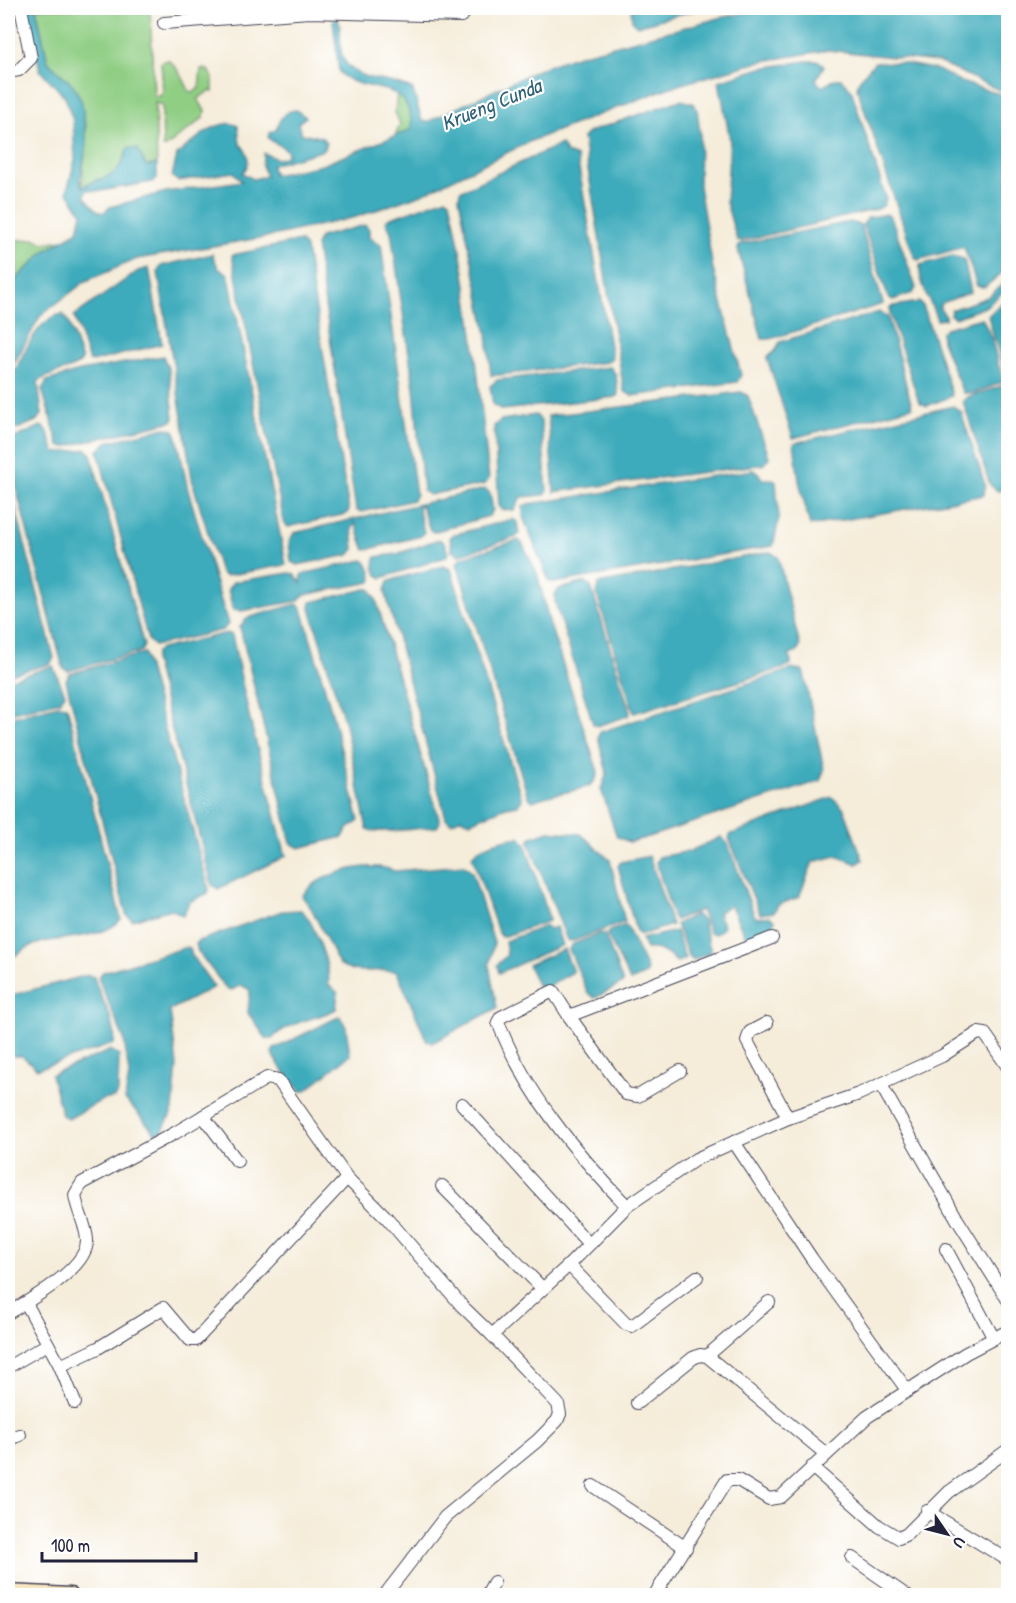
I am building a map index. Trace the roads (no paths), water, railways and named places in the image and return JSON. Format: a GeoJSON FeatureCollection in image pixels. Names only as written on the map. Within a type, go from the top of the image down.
{"type":"FeatureCollection","features":[{"type":"Feature","properties":{"kind":"street"},"geometry":{"type":"LineString","coordinates":[[8,72],[20,70],[31,58],[21,8]]}},
{"type":"Feature","properties":{"kind":"street"},"geometry":{"type":"LineString","coordinates":[[207,8],[207,22]]}},
{"type":"Feature","properties":{"kind":"street"},"geometry":{"type":"LineString","coordinates":[[164,23],[207,22],[309,10],[455,17],[461,16],[470,8]]}},
{"type":"Feature","properties":{"kind":"street"},"geometry":{"type":"LineString","coordinates":[[569,1016],[772,938]]}},
{"type":"Feature","properties":{"kind":"street"},"geometry":{"type":"LineString","coordinates":[[627,1206],[580,1155],[527,1082],[498,1022],[501,1017],[553,991],[621,1089],[632,1097],[638,1096],[680,1071]]}},
{"type":"Feature","properties":{"kind":"street"},"geometry":{"type":"LineString","coordinates":[[766,1023],[750,1032],[747,1041],[788,1118]]}},
{"type":"Feature","properties":{"kind":"street"},"geometry":{"type":"LineString","coordinates":[[492,1335],[568,1265],[627,1206],[696,1159],[788,1118],[881,1085],[942,1056],[982,1032],[1008,1067]]}},
{"type":"Feature","properties":{"kind":"street"},"geometry":{"type":"LineString","coordinates":[[8,1313],[26,1303],[74,1268],[85,1252],[87,1240],[75,1195],[82,1183],[273,1077],[278,1080],[347,1178],[387,1218],[462,1306],[558,1404],[560,1414],[537,1441],[445,1516],[384,1596]]}},
{"type":"Feature","properties":{"kind":"street"},"geometry":{"type":"LineString","coordinates":[[881,1085],[957,1219],[1008,1300]]}},
{"type":"Feature","properties":{"kind":"street"},"geometry":{"type":"LineString","coordinates":[[462,1104],[588,1243]]}},
{"type":"Feature","properties":{"kind":"street"},"geometry":{"type":"LineString","coordinates":[[203,1116],[237,1161]]}},
{"type":"Feature","properties":{"kind":"street"},"geometry":{"type":"LineString","coordinates":[[734,1142],[812,1259],[907,1390]]}},
{"type":"Feature","properties":{"kind":"street"},"geometry":{"type":"LineString","coordinates":[[60,1366],[98,1348],[163,1308],[190,1340],[196,1340],[347,1178]]}},
{"type":"Feature","properties":{"kind":"street"},"geometry":{"type":"LineString","coordinates":[[442,1186],[542,1288]]}},
{"type":"Feature","properties":{"kind":"street"},"geometry":{"type":"LineString","coordinates":[[946,1249],[993,1337]]}},
{"type":"Feature","properties":{"kind":"street"},"geometry":{"type":"LineString","coordinates":[[568,1265],[626,1324],[632,1326],[697,1277]]}},
{"type":"Feature","properties":{"kind":"street"},"geometry":{"type":"LineString","coordinates":[[707,1356],[769,1302]]}},
{"type":"Feature","properties":{"kind":"street"},"geometry":{"type":"LineString","coordinates":[[26,1303],[60,1366],[75,1403]]}},
{"type":"Feature","properties":{"kind":"street"},"geometry":{"type":"LineString","coordinates":[[654,1596],[727,1480],[738,1480],[774,1500],[867,1417],[993,1337],[1008,1331]]}},
{"type":"Feature","properties":{"kind":"street"},"geometry":{"type":"LineString","coordinates":[[8,1367],[48,1344]]}},
{"type":"Feature","properties":{"kind":"street"},"geometry":{"type":"LineString","coordinates":[[637,1403],[693,1358],[700,1355],[707,1356],[826,1454]]}},
{"type":"Feature","properties":{"kind":"street"},"geometry":{"type":"LineString","coordinates":[[8,1440],[20,1435]]}},
{"type":"Feature","properties":{"kind":"street"},"geometry":{"type":"LineString","coordinates":[[812,1467],[893,1536],[899,1538],[907,1534],[927,1511],[962,1482],[1008,1450]]}},
{"type":"Feature","properties":{"kind":"street"},"geometry":{"type":"LineString","coordinates":[[593,1486],[686,1548]]}},
{"type":"Feature","properties":{"kind":"street"},"geometry":{"type":"LineString","coordinates":[[927,1511],[1008,1560]]}},
{"type":"Feature","properties":{"kind":"street"},"geometry":{"type":"LineString","coordinates":[[852,1558],[907,1596]]}},
{"type":"Feature","properties":{"kind":"street"},"geometry":{"type":"LineString","coordinates":[[486,1596],[494,1582]]}},
{"type":"Feature","properties":{"kind":"street"},"geometry":{"type":"LineString","coordinates":[[8,1593],[70,1596]]}},
{"type":"Feature","properties":{"kind":"water","name":"Krueng Cunda"},"geometry":{"type":"Polygon","coordinates":[[[26,8],[36,8],[48,62],[73,85],[82,102],[87,145],[80,179],[82,187],[116,171],[128,148],[138,149],[146,166],[157,164],[157,178],[152,182],[101,191],[86,190],[85,197],[98,211],[103,213],[110,207],[166,192],[242,181],[233,172],[178,181],[172,177],[177,155],[197,138],[223,124],[238,126],[240,144],[248,158],[247,166],[242,173],[253,179],[266,176],[262,165],[264,153],[277,159],[285,157],[288,153],[268,137],[270,132],[276,130],[283,116],[288,112],[296,110],[306,117],[298,123],[302,134],[322,137],[326,143],[324,149],[318,152],[271,165],[274,175],[322,165],[410,130],[412,123],[409,112],[397,95],[357,83],[347,79],[339,72],[333,21],[337,17],[340,26],[341,53],[349,67],[365,76],[413,90],[422,121],[427,122],[544,67],[576,56],[723,17],[769,8],[990,8],[1008,17],[1008,94],[938,62],[828,50],[758,62],[668,88],[531,141],[422,194],[356,217],[272,236],[137,259],[86,281],[41,315],[8,374],[8,287],[45,251],[78,231],[82,213],[67,191],[75,160],[73,121],[65,97],[40,70],[26,8]]]}},
{"type":"Feature","properties":{"kind":"water"},"geometry":{"type":"Polygon","coordinates":[[[631,8],[702,8],[637,26],[632,21],[631,8]]]}},
{"type":"Feature","properties":{"kind":"water"},"geometry":{"type":"Polygon","coordinates":[[[819,61],[824,66],[816,80],[822,87],[835,79],[841,79],[851,89],[886,198],[884,205],[878,209],[742,241],[737,240],[726,202],[730,140],[719,81],[761,68],[819,61]]]}},
{"type":"Feature","properties":{"kind":"water"},"geometry":{"type":"Polygon","coordinates":[[[875,62],[902,63],[938,70],[961,82],[1000,94],[1008,100],[1008,268],[985,287],[977,286],[964,247],[918,260],[914,256],[857,88],[859,80],[875,62]]]}},
{"type":"Feature","properties":{"kind":"water"},"geometry":{"type":"Polygon","coordinates":[[[680,100],[693,103],[697,109],[700,133],[699,186],[713,269],[741,375],[737,382],[632,396],[624,391],[583,138],[589,132],[680,100]]]}},
{"type":"Feature","properties":{"kind":"water"},"geometry":{"type":"Polygon","coordinates":[[[561,144],[566,153],[577,157],[612,357],[608,362],[491,376],[487,334],[459,198],[460,191],[561,144]]]}},
{"type":"Feature","properties":{"kind":"water"},"geometry":{"type":"Polygon","coordinates":[[[446,198],[450,201],[469,305],[489,479],[485,484],[429,495],[423,491],[414,388],[391,232],[386,222],[388,219],[446,198]]]}},
{"type":"Feature","properties":{"kind":"water"},"geometry":{"type":"Polygon","coordinates":[[[886,214],[891,217],[916,288],[913,293],[893,300],[888,297],[863,224],[867,218],[886,214]]]}},
{"type":"Feature","properties":{"kind":"water"},"geometry":{"type":"Polygon","coordinates":[[[850,222],[861,225],[883,304],[770,339],[762,339],[738,249],[740,244],[850,222]]]}},
{"type":"Feature","properties":{"kind":"water"},"geometry":{"type":"Polygon","coordinates":[[[365,225],[369,229],[369,237],[381,245],[416,494],[413,500],[362,512],[356,510],[316,245],[320,237],[365,225]]]}},
{"type":"Feature","properties":{"kind":"water"},"geometry":{"type":"Polygon","coordinates":[[[300,241],[306,248],[349,510],[346,514],[288,527],[284,523],[232,255],[300,241]]]}},
{"type":"Feature","properties":{"kind":"water"},"geometry":{"type":"Polygon","coordinates":[[[212,254],[219,269],[227,273],[229,277],[286,565],[225,576],[220,572],[193,484],[158,272],[161,266],[212,254]]]}},
{"type":"Feature","properties":{"kind":"water"},"geometry":{"type":"Polygon","coordinates":[[[952,256],[964,259],[971,292],[942,303],[939,307],[945,319],[937,320],[921,280],[920,265],[952,256]]]}},
{"type":"Feature","properties":{"kind":"water"},"geometry":{"type":"Polygon","coordinates":[[[149,268],[162,344],[89,361],[74,316],[138,271],[149,268]]]}},
{"type":"Feature","properties":{"kind":"water"},"geometry":{"type":"Polygon","coordinates":[[[1008,279],[1008,288],[985,307],[955,318],[950,315],[951,310],[988,297],[1008,279]]]}},
{"type":"Feature","properties":{"kind":"water"},"geometry":{"type":"Polygon","coordinates":[[[1008,297],[1008,384],[988,316],[1008,297]]]}},
{"type":"Feature","properties":{"kind":"water"},"geometry":{"type":"Polygon","coordinates":[[[919,302],[923,306],[952,396],[927,406],[919,402],[890,314],[890,308],[894,306],[919,302]]]}},
{"type":"Feature","properties":{"kind":"water"},"geometry":{"type":"Polygon","coordinates":[[[879,312],[888,317],[912,407],[793,438],[767,358],[780,342],[879,312]]]}},
{"type":"Feature","properties":{"kind":"water"},"geometry":{"type":"Polygon","coordinates":[[[63,314],[68,321],[82,360],[73,367],[38,382],[42,415],[36,421],[8,433],[8,387],[11,378],[38,330],[45,322],[63,314]]]}},
{"type":"Feature","properties":{"kind":"water"},"geometry":{"type":"Polygon","coordinates":[[[982,318],[991,337],[1003,382],[974,393],[963,393],[942,341],[941,332],[946,328],[982,318]]]}},
{"type":"Feature","properties":{"kind":"water"},"geometry":{"type":"Polygon","coordinates":[[[163,356],[169,370],[174,418],[172,421],[64,447],[59,446],[42,389],[47,381],[80,371],[163,356]]]}},
{"type":"Feature","properties":{"kind":"water"},"geometry":{"type":"Polygon","coordinates":[[[610,367],[616,375],[618,394],[616,397],[502,410],[493,405],[490,386],[497,380],[610,367]]]}},
{"type":"Feature","properties":{"kind":"water"},"geometry":{"type":"Polygon","coordinates":[[[1008,384],[1008,489],[998,491],[990,485],[963,401],[968,397],[1008,384]]]}},
{"type":"Feature","properties":{"kind":"water"},"geometry":{"type":"Polygon","coordinates":[[[741,392],[748,396],[769,457],[765,464],[554,492],[548,416],[741,392]]]}},
{"type":"Feature","properties":{"kind":"water"},"geometry":{"type":"Polygon","coordinates":[[[953,406],[961,412],[985,485],[984,495],[810,526],[799,481],[794,443],[953,406]]]}},
{"type":"Feature","properties":{"kind":"water"},"geometry":{"type":"Polygon","coordinates":[[[536,415],[541,421],[547,492],[545,495],[521,497],[515,510],[501,510],[494,426],[501,420],[536,415]]]}},
{"type":"Feature","properties":{"kind":"water"},"geometry":{"type":"Polygon","coordinates":[[[41,426],[47,430],[55,453],[87,449],[91,454],[144,646],[141,651],[68,671],[63,668],[8,457],[8,441],[41,426]]]}},
{"type":"Feature","properties":{"kind":"water"},"geometry":{"type":"Polygon","coordinates":[[[165,428],[174,430],[177,437],[188,490],[228,624],[223,630],[154,646],[148,640],[98,451],[107,442],[165,428]]]}},
{"type":"Feature","properties":{"kind":"water"},"geometry":{"type":"Polygon","coordinates":[[[753,470],[758,472],[762,479],[772,479],[776,482],[779,519],[773,546],[554,583],[549,581],[523,517],[523,506],[528,504],[753,470]]]}},
{"type":"Feature","properties":{"kind":"water"},"geometry":{"type":"Polygon","coordinates":[[[8,478],[54,658],[50,664],[8,675],[8,478]]]}},
{"type":"Feature","properties":{"kind":"water"},"geometry":{"type":"Polygon","coordinates":[[[485,489],[490,493],[493,510],[489,516],[433,532],[430,530],[421,505],[418,507],[424,532],[421,536],[365,550],[355,523],[352,529],[354,549],[349,555],[297,565],[291,562],[289,542],[294,533],[485,489]]]}},
{"type":"Feature","properties":{"kind":"water"},"geometry":{"type":"Polygon","coordinates":[[[513,519],[517,522],[519,534],[516,537],[459,555],[452,551],[450,538],[452,535],[513,519]]]}},
{"type":"Feature","properties":{"kind":"water"},"geometry":{"type":"Polygon","coordinates":[[[439,539],[445,544],[448,553],[446,557],[382,578],[376,572],[374,563],[376,557],[397,554],[439,539]]]}},
{"type":"Feature","properties":{"kind":"water"},"geometry":{"type":"Polygon","coordinates":[[[518,540],[522,543],[537,573],[550,625],[598,772],[596,779],[590,785],[533,801],[528,797],[457,563],[461,558],[518,540]]]}},
{"type":"Feature","properties":{"kind":"water"},"geometry":{"type":"Polygon","coordinates":[[[770,552],[778,557],[800,646],[797,652],[790,655],[791,664],[634,713],[597,595],[598,584],[770,552]]]}},
{"type":"Feature","properties":{"kind":"water"},"geometry":{"type":"Polygon","coordinates":[[[363,560],[370,570],[371,582],[304,595],[298,601],[241,611],[233,610],[228,589],[233,582],[289,573],[294,574],[301,583],[302,574],[363,560]]]}},
{"type":"Feature","properties":{"kind":"water"},"geometry":{"type":"Polygon","coordinates":[[[443,566],[451,569],[522,800],[518,805],[506,807],[470,822],[461,818],[451,823],[446,818],[385,591],[388,582],[443,566]]]}},
{"type":"Feature","properties":{"kind":"water"},"geometry":{"type":"Polygon","coordinates":[[[586,582],[591,587],[630,712],[628,716],[597,726],[593,724],[555,602],[555,594],[559,589],[586,582]]]}},
{"type":"Feature","properties":{"kind":"water"},"geometry":{"type":"Polygon","coordinates":[[[370,589],[376,599],[440,822],[437,827],[389,831],[367,829],[345,724],[310,608],[311,602],[370,589]]]}},
{"type":"Feature","properties":{"kind":"water"},"geometry":{"type":"Polygon","coordinates":[[[297,604],[302,609],[332,713],[359,821],[348,829],[343,837],[299,848],[291,843],[240,627],[247,618],[297,604]]]}},
{"type":"Feature","properties":{"kind":"water"},"geometry":{"type":"Polygon","coordinates":[[[227,633],[232,635],[250,720],[286,856],[218,889],[212,885],[154,660],[156,652],[161,649],[227,633]]]}},
{"type":"Feature","properties":{"kind":"water"},"geometry":{"type":"Polygon","coordinates":[[[144,653],[209,889],[208,893],[189,902],[183,916],[172,909],[132,920],[126,914],[66,680],[69,674],[144,653]]]}},
{"type":"Feature","properties":{"kind":"water"},"geometry":{"type":"Polygon","coordinates":[[[53,666],[65,694],[60,701],[8,713],[8,680],[53,666]]]}},
{"type":"Feature","properties":{"kind":"water"},"geometry":{"type":"Polygon","coordinates":[[[792,669],[802,670],[804,674],[824,770],[820,781],[642,839],[629,842],[617,837],[601,789],[607,773],[598,737],[600,732],[792,669]]]}},
{"type":"Feature","properties":{"kind":"water"},"geometry":{"type":"Polygon","coordinates":[[[58,705],[66,706],[68,710],[121,919],[105,930],[95,933],[35,944],[8,961],[8,718],[58,705]]]}},
{"type":"Feature","properties":{"kind":"water"},"geometry":{"type":"Polygon","coordinates":[[[832,797],[844,809],[863,860],[857,864],[836,856],[813,862],[799,897],[778,905],[774,912],[760,914],[729,838],[731,834],[832,797]]]}},
{"type":"Feature","properties":{"kind":"water"},"geometry":{"type":"Polygon","coordinates":[[[549,831],[581,834],[610,860],[625,922],[573,941],[567,940],[529,842],[532,837],[549,831]]]}},
{"type":"Feature","properties":{"kind":"water"},"geometry":{"type":"Polygon","coordinates":[[[520,837],[526,845],[549,921],[502,937],[498,932],[472,856],[488,845],[520,837]]]}},
{"type":"Feature","properties":{"kind":"water"},"geometry":{"type":"Polygon","coordinates":[[[721,837],[728,844],[754,915],[757,918],[769,916],[775,921],[773,926],[747,939],[730,905],[718,913],[724,927],[716,934],[710,933],[701,910],[675,920],[656,862],[659,857],[690,851],[721,837]]]}},
{"type":"Feature","properties":{"kind":"water"},"geometry":{"type":"Polygon","coordinates":[[[649,856],[672,925],[640,935],[636,931],[618,866],[621,862],[649,856]]]}},
{"type":"Feature","properties":{"kind":"water"},"geometry":{"type":"Polygon","coordinates":[[[464,865],[472,872],[494,943],[489,965],[497,1008],[432,1043],[427,1041],[397,972],[360,971],[339,964],[311,908],[302,896],[309,888],[331,875],[358,868],[384,868],[395,871],[464,865]]]}},
{"type":"Feature","properties":{"kind":"water"},"geometry":{"type":"Polygon","coordinates":[[[301,910],[311,923],[320,945],[327,968],[328,984],[338,993],[336,1009],[293,1025],[272,1039],[266,1038],[248,1013],[250,990],[241,985],[232,990],[226,988],[198,952],[196,944],[198,941],[282,911],[301,910]]]}},
{"type":"Feature","properties":{"kind":"water"},"geometry":{"type":"Polygon","coordinates":[[[696,914],[703,921],[711,952],[693,960],[688,955],[676,924],[696,914]]]}},
{"type":"Feature","properties":{"kind":"water"},"geometry":{"type":"Polygon","coordinates":[[[626,925],[647,969],[646,974],[630,981],[607,934],[609,931],[626,925]]]}},
{"type":"Feature","properties":{"kind":"water"},"geometry":{"type":"Polygon","coordinates":[[[546,926],[549,929],[556,927],[562,945],[499,973],[497,965],[507,955],[505,941],[546,926]]]}},
{"type":"Feature","properties":{"kind":"water"},"geometry":{"type":"Polygon","coordinates":[[[676,931],[685,959],[677,962],[659,950],[646,949],[641,939],[676,931]]]}},
{"type":"Feature","properties":{"kind":"water"},"geometry":{"type":"Polygon","coordinates":[[[601,933],[605,935],[623,983],[595,998],[588,993],[569,949],[573,944],[601,933]]]}},
{"type":"Feature","properties":{"kind":"water"},"geometry":{"type":"Polygon","coordinates":[[[190,948],[192,956],[214,987],[170,1010],[177,1065],[173,1110],[162,1132],[155,1133],[125,1099],[129,1075],[124,1039],[98,978],[103,972],[190,948]]]}},
{"type":"Feature","properties":{"kind":"water"},"geometry":{"type":"Polygon","coordinates":[[[564,949],[573,972],[540,991],[528,965],[564,949]]]}},
{"type":"Feature","properties":{"kind":"water"},"geometry":{"type":"Polygon","coordinates":[[[88,975],[94,977],[111,1018],[114,1044],[37,1069],[22,1056],[8,1056],[8,996],[88,975]]]}},
{"type":"Feature","properties":{"kind":"water"},"geometry":{"type":"Polygon","coordinates":[[[340,1016],[346,1027],[350,1055],[305,1091],[300,1091],[281,1068],[272,1053],[274,1049],[340,1016]]]}},
{"type":"Feature","properties":{"kind":"water"},"geometry":{"type":"Polygon","coordinates":[[[111,1050],[119,1056],[118,1092],[114,1098],[102,1100],[68,1119],[62,1115],[51,1075],[111,1050]]]}}]}
